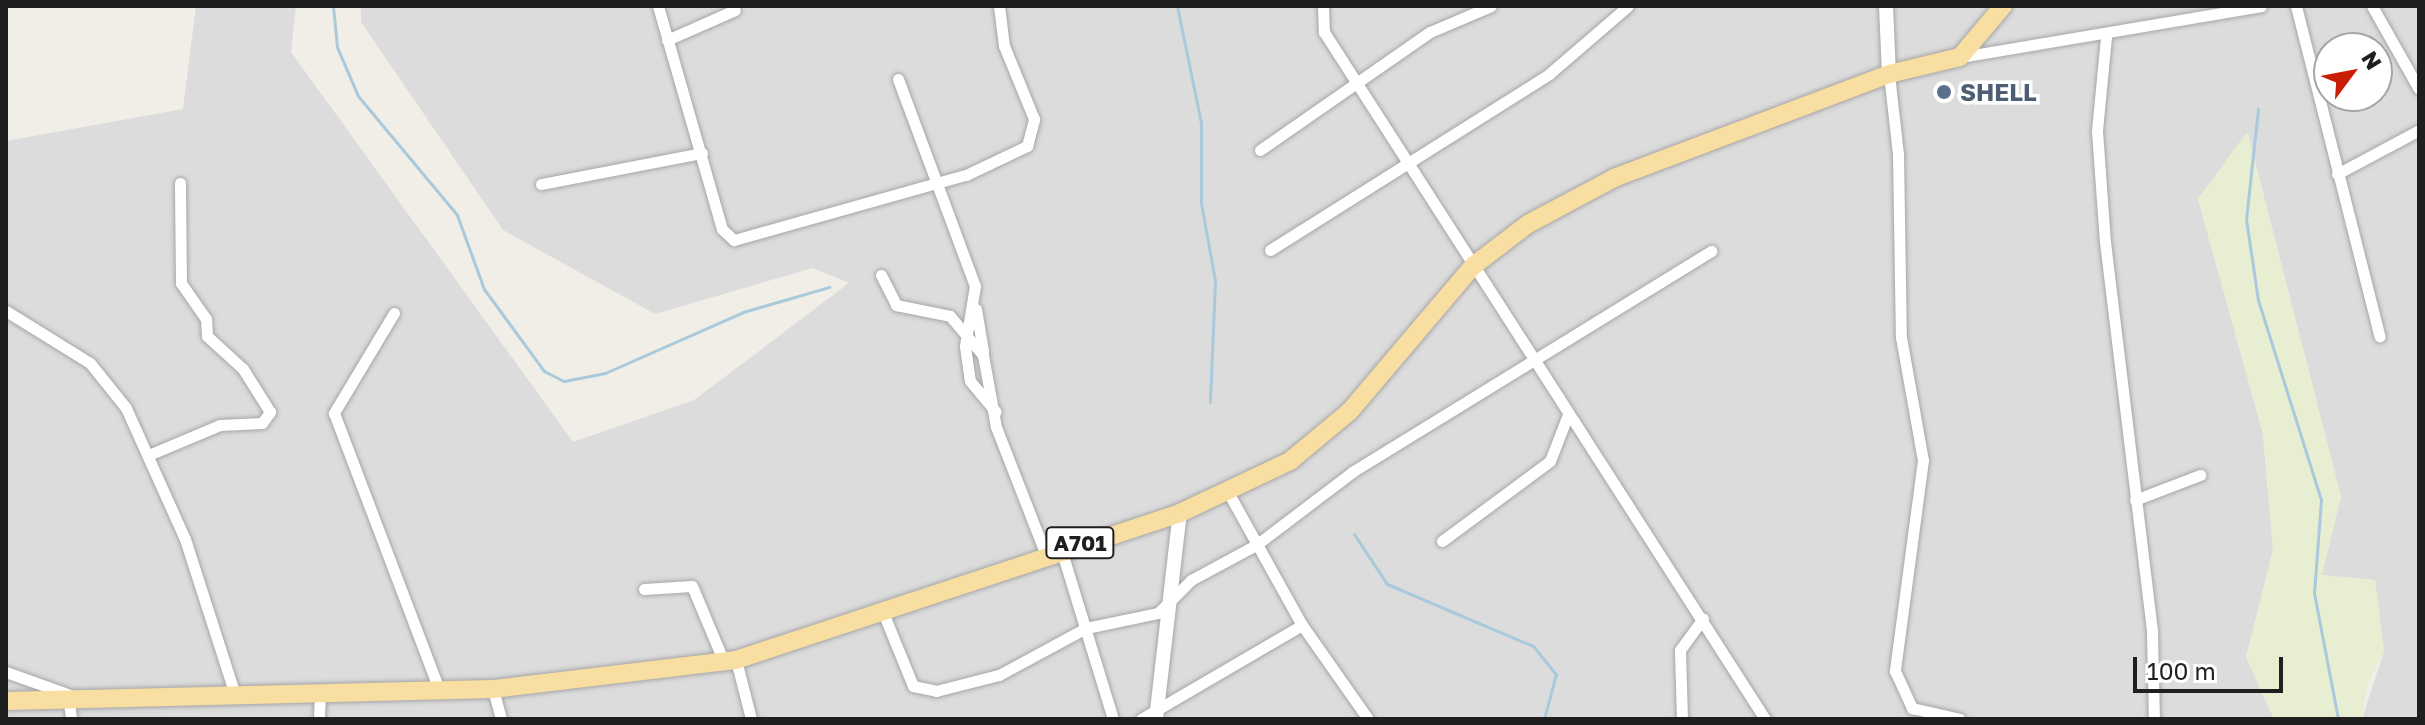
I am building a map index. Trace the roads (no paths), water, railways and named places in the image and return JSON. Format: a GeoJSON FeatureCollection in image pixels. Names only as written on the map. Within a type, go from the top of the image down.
{"type":"FeatureCollection","features":[{"type":"Feature","properties":{"kind":"main road"},"geometry":{"type":"LineString","coordinates":[[1960,57],[2003,6]]}},
{"type":"Feature","properties":{"kind":"main road","name":"A701"},"geometry":{"type":"LineString","coordinates":[[6,701],[74,708],[235,695],[493,689],[730,661],[1180,513],[1229,494],[1290,461],[1350,411],[1473,266],[1528,224],[1614,178],[1889,74],[1960,57]]}},
{"type":"Feature","properties":{"kind":"street"},"geometry":{"type":"LineString","coordinates":[[658,6],[722,229],[734,240],[938,184],[1027,146],[1035,132],[1004,46],[999,6]]}},
{"type":"Feature","properties":{"kind":"street"},"geometry":{"type":"LineString","coordinates":[[1323,6],[1324,32],[1532,364],[1703,618],[1765,719]]}},
{"type":"Feature","properties":{"kind":"street"},"geometry":{"type":"LineString","coordinates":[[1260,150],[1359,87],[1430,32],[1491,6]]}},
{"type":"Feature","properties":{"kind":"street"},"geometry":{"type":"LineString","coordinates":[[1270,250],[1549,74],[1628,6]]}},
{"type":"Feature","properties":{"kind":"street"},"geometry":{"type":"LineString","coordinates":[[1886,6],[1889,74],[1898,154],[1901,337],[1923,460],[1921,510],[1894,655],[1913,714],[1960,719]]}},
{"type":"Feature","properties":{"kind":"street"},"geometry":{"type":"LineString","coordinates":[[1960,57],[2106,37],[2261,6]]}},
{"type":"Feature","properties":{"kind":"street"},"geometry":{"type":"LineString","coordinates":[[2296,6],[2380,337]]}},
{"type":"Feature","properties":{"kind":"street"},"geometry":{"type":"LineString","coordinates":[[2372,6],[2419,89]]}},
{"type":"Feature","properties":{"kind":"street"},"geometry":{"type":"LineString","coordinates":[[667,40],[735,10]]}},
{"type":"Feature","properties":{"kind":"street"},"geometry":{"type":"LineString","coordinates":[[2106,37],[2097,131],[2154,719]]}},
{"type":"Feature","properties":{"kind":"street"},"geometry":{"type":"LineString","coordinates":[[898,79],[975,286],[975,309],[996,412],[1086,628],[1113,719]]}},
{"type":"Feature","properties":{"kind":"street"},"geometry":{"type":"LineString","coordinates":[[2337,174],[2419,130]]}},
{"type":"Feature","properties":{"kind":"street"},"geometry":{"type":"LineString","coordinates":[[541,184],[702,153]]}},
{"type":"Feature","properties":{"kind":"street"},"geometry":{"type":"LineString","coordinates":[[151,454],[220,425],[262,423],[270,412],[243,369],[207,336],[206,319],[181,283],[180,183]]}},
{"type":"Feature","properties":{"kind":"street"},"geometry":{"type":"LineString","coordinates":[[882,610],[913,686],[936,691],[999,675],[1086,628],[1141,620],[1172,600],[1191,580],[1256,545],[1352,472],[1711,251]]}},
{"type":"Feature","properties":{"kind":"street"},"geometry":{"type":"LineString","coordinates":[[881,275],[896,305],[950,316],[968,333],[983,355]]}},
{"type":"Feature","properties":{"kind":"street"},"geometry":{"type":"LineString","coordinates":[[975,309],[968,333],[970,381],[996,412]]}},
{"type":"Feature","properties":{"kind":"street"},"geometry":{"type":"LineString","coordinates":[[6,311],[104,376],[151,454],[209,602],[235,695]]}},
{"type":"Feature","properties":{"kind":"street"},"geometry":{"type":"LineString","coordinates":[[394,313],[334,413],[439,689]]}},
{"type":"Feature","properties":{"kind":"street"},"geometry":{"type":"LineString","coordinates":[[1442,541],[1550,461],[1567,417]]}},
{"type":"Feature","properties":{"kind":"street"},"geometry":{"type":"LineString","coordinates":[[2135,500],[2200,475]]}},
{"type":"Feature","properties":{"kind":"street"},"geometry":{"type":"LineString","coordinates":[[1229,494],[1302,625],[1368,719]]}},
{"type":"Feature","properties":{"kind":"street"},"geometry":{"type":"LineString","coordinates":[[1156,715],[1180,513]]}},
{"type":"Feature","properties":{"kind":"street"},"geometry":{"type":"LineString","coordinates":[[644,589],[692,586],[730,661],[751,719]]}},
{"type":"Feature","properties":{"kind":"street"},"geometry":{"type":"LineString","coordinates":[[1682,719],[1680,650],[1703,618]]}},
{"type":"Feature","properties":{"kind":"street"},"geometry":{"type":"LineString","coordinates":[[1141,719],[1156,715],[1302,625]]}},
{"type":"Feature","properties":{"kind":"street"},"geometry":{"type":"LineString","coordinates":[[6,672],[74,708],[57,719]]}},
{"type":"Feature","properties":{"kind":"street"},"geometry":{"type":"LineString","coordinates":[[493,689],[501,719]]}},
{"type":"Feature","properties":{"kind":"street"},"geometry":{"type":"LineString","coordinates":[[319,719],[320,692]]}},
{"type":"Feature","properties":{"kind":"waterway"},"geometry":{"type":"LineString","coordinates":[[333,6],[337,47],[358,96],[457,215],[484,289],[544,371],[564,381],[605,373],[743,312],[829,287]]}},
{"type":"Feature","properties":{"kind":"waterway"},"geometry":{"type":"LineString","coordinates":[[1177,6],[1201,123],[1201,203],[1215,281],[1210,402]]}},
{"type":"Feature","properties":{"kind":"waterway"},"geometry":{"type":"LineString","coordinates":[[2258,109],[2246,219],[2258,300],[2321,500],[2314,593],[2338,719]]}},
{"type":"Feature","properties":{"kind":"waterway"},"geometry":{"type":"LineString","coordinates":[[1354,534],[1387,584],[1533,646],[1556,674],[1544,719]]}},
{"type":"Feature","properties":{"kind":"place","name":"SHELL"},"geometry":{"type":"Point","coordinates":[1944,92]}}]}
